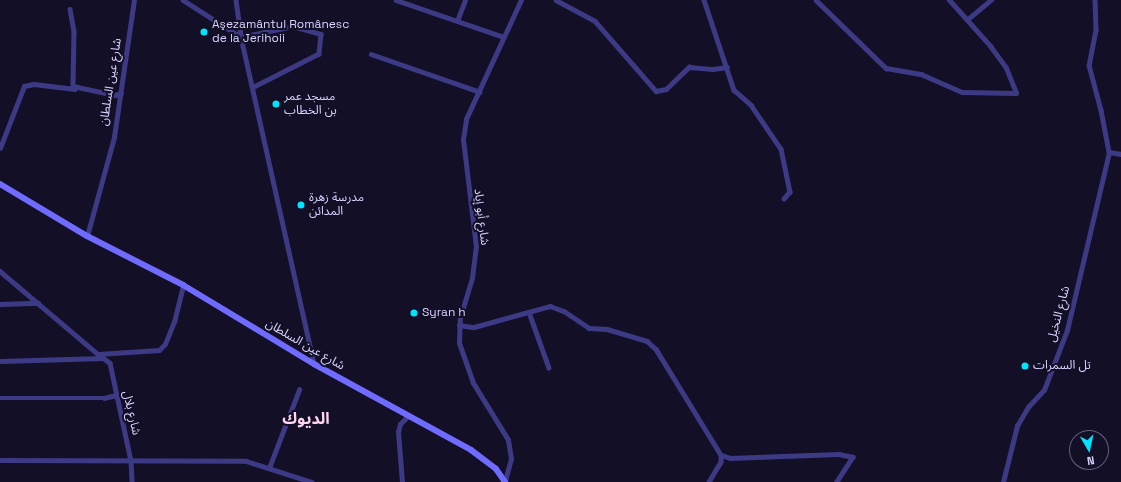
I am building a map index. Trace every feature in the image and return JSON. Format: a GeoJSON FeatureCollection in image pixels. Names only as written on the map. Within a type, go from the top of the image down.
{"type":"FeatureCollection","features":[{"type":"Feature","properties":{"kind":"main road","name":"شارع عين السلطان"},"geometry":{"type":"LineString","coordinates":[[0,184],[87,236],[183,285],[314,364],[471,450],[496,469],[505,481]]}},
{"type":"Feature","properties":{"kind":"street","name":"شارع عين السلطان"},"geometry":{"type":"LineString","coordinates":[[87,236],[114,137],[134,0]]}},
{"type":"Feature","properties":{"kind":"street"},"geometry":{"type":"LineString","coordinates":[[183,0],[241,37],[293,26],[321,34],[319,54],[254,86]]}},
{"type":"Feature","properties":{"kind":"street"},"geometry":{"type":"LineString","coordinates":[[236,0],[241,37],[254,86],[314,364]]}},
{"type":"Feature","properties":{"kind":"street"},"geometry":{"type":"LineString","coordinates":[[396,0],[504,37]]}},
{"type":"Feature","properties":{"kind":"street"},"geometry":{"type":"LineString","coordinates":[[457,21],[465,0]]}},
{"type":"Feature","properties":{"kind":"street","name":"شارع أبو إياد"},"geometry":{"type":"LineString","coordinates":[[505,481],[510,459],[508,440],[467,371],[459,342],[459,325],[472,278],[476,247],[466,175],[464,129],[466,119],[522,0]]}},
{"type":"Feature","properties":{"kind":"street"},"geometry":{"type":"LineString","coordinates":[[556,0],[595,21],[656,91],[666,89],[689,66],[713,69],[727,67]]}},
{"type":"Feature","properties":{"kind":"street"},"geometry":{"type":"LineString","coordinates":[[704,0],[734,90],[751,105],[781,149],[790,192],[784,199]]}},
{"type":"Feature","properties":{"kind":"street"},"geometry":{"type":"LineString","coordinates":[[816,0],[886,68],[920,74],[962,92],[1016,93],[1006,68],[968,19],[949,0]]}},
{"type":"Feature","properties":{"kind":"street"},"geometry":{"type":"LineString","coordinates":[[968,19],[991,0]]}},
{"type":"Feature","properties":{"kind":"street"},"geometry":{"type":"LineString","coordinates":[[1095,0],[1096,30],[1089,65],[1102,110],[1109,152],[1121,154]]}},
{"type":"Feature","properties":{"kind":"street"},"geometry":{"type":"LineString","coordinates":[[70,9],[74,32],[72,82],[76,89]]}},
{"type":"Feature","properties":{"kind":"street"},"geometry":{"type":"LineString","coordinates":[[371,54],[480,92]]}},
{"type":"Feature","properties":{"kind":"street"},"geometry":{"type":"LineString","coordinates":[[64,87],[72,82]]}},
{"type":"Feature","properties":{"kind":"street"},"geometry":{"type":"LineString","coordinates":[[0,148],[24,86],[30,84],[64,87],[115,95],[121,93]]}},
{"type":"Feature","properties":{"kind":"street","name":"شارع النخيل"},"geometry":{"type":"LineString","coordinates":[[1003,482],[1017,426],[1028,407],[1044,390],[1067,330],[1109,152]]}},
{"type":"Feature","properties":{"kind":"street"},"geometry":{"type":"LineString","coordinates":[[0,271],[110,363],[114,354]]}},
{"type":"Feature","properties":{"kind":"street"},"geometry":{"type":"LineString","coordinates":[[98,354],[152,352],[162,347],[174,322],[183,285]]}},
{"type":"Feature","properties":{"kind":"street"},"geometry":{"type":"LineString","coordinates":[[0,304],[38,304]]}},
{"type":"Feature","properties":{"kind":"street"},"geometry":{"type":"LineString","coordinates":[[459,325],[474,326],[555,307],[589,328],[607,329],[634,336],[652,344],[702,420],[722,455],[721,462],[709,482]]}},
{"type":"Feature","properties":{"kind":"street"},"geometry":{"type":"LineString","coordinates":[[529,312],[549,368]]}},
{"type":"Feature","properties":{"kind":"street"},"geometry":{"type":"LineString","coordinates":[[0,361],[103,358]]}},
{"type":"Feature","properties":{"kind":"street","name":"شارع بلال"},"geometry":{"type":"LineString","coordinates":[[110,363],[131,461],[132,482]]}},
{"type":"Feature","properties":{"kind":"street"},"geometry":{"type":"LineString","coordinates":[[269,468],[299,390]]}},
{"type":"Feature","properties":{"kind":"street"},"geometry":{"type":"LineString","coordinates":[[0,398],[104,398],[116,395]]}},
{"type":"Feature","properties":{"kind":"street"},"geometry":{"type":"LineString","coordinates":[[402,482],[398,432],[400,424],[408,416]]}},
{"type":"Feature","properties":{"kind":"street"},"geometry":{"type":"LineString","coordinates":[[722,455],[730,458],[839,454],[853,457],[837,482],[833,482]]}},
{"type":"Feature","properties":{"kind":"street"},"geometry":{"type":"LineString","coordinates":[[0,460],[246,460],[312,482]]}},
{"type":"Feature","properties":{"kind":"place","name":"Aşezamântul Românesc de la Jerihoii"},"geometry":{"type":"Point","coordinates":[204,32]}},
{"type":"Feature","properties":{"kind":"place","name":"مسجد عمر بن الخطاب"},"geometry":{"type":"Point","coordinates":[276,104]}},
{"type":"Feature","properties":{"kind":"place","name":"مدرسة زهرة المدائن"},"geometry":{"type":"Point","coordinates":[301,205]}},
{"type":"Feature","properties":{"kind":"place","name":"Syran h"},"geometry":{"type":"Point","coordinates":[414,313]}},
{"type":"Feature","properties":{"kind":"place","name":"تل السمرات"},"geometry":{"type":"Point","coordinates":[1025,366]}},
{"type":"Feature","properties":{"kind":"district","name":"الديوك"},"geometry":{"type":"Point","coordinates":[306,419]}}]}
